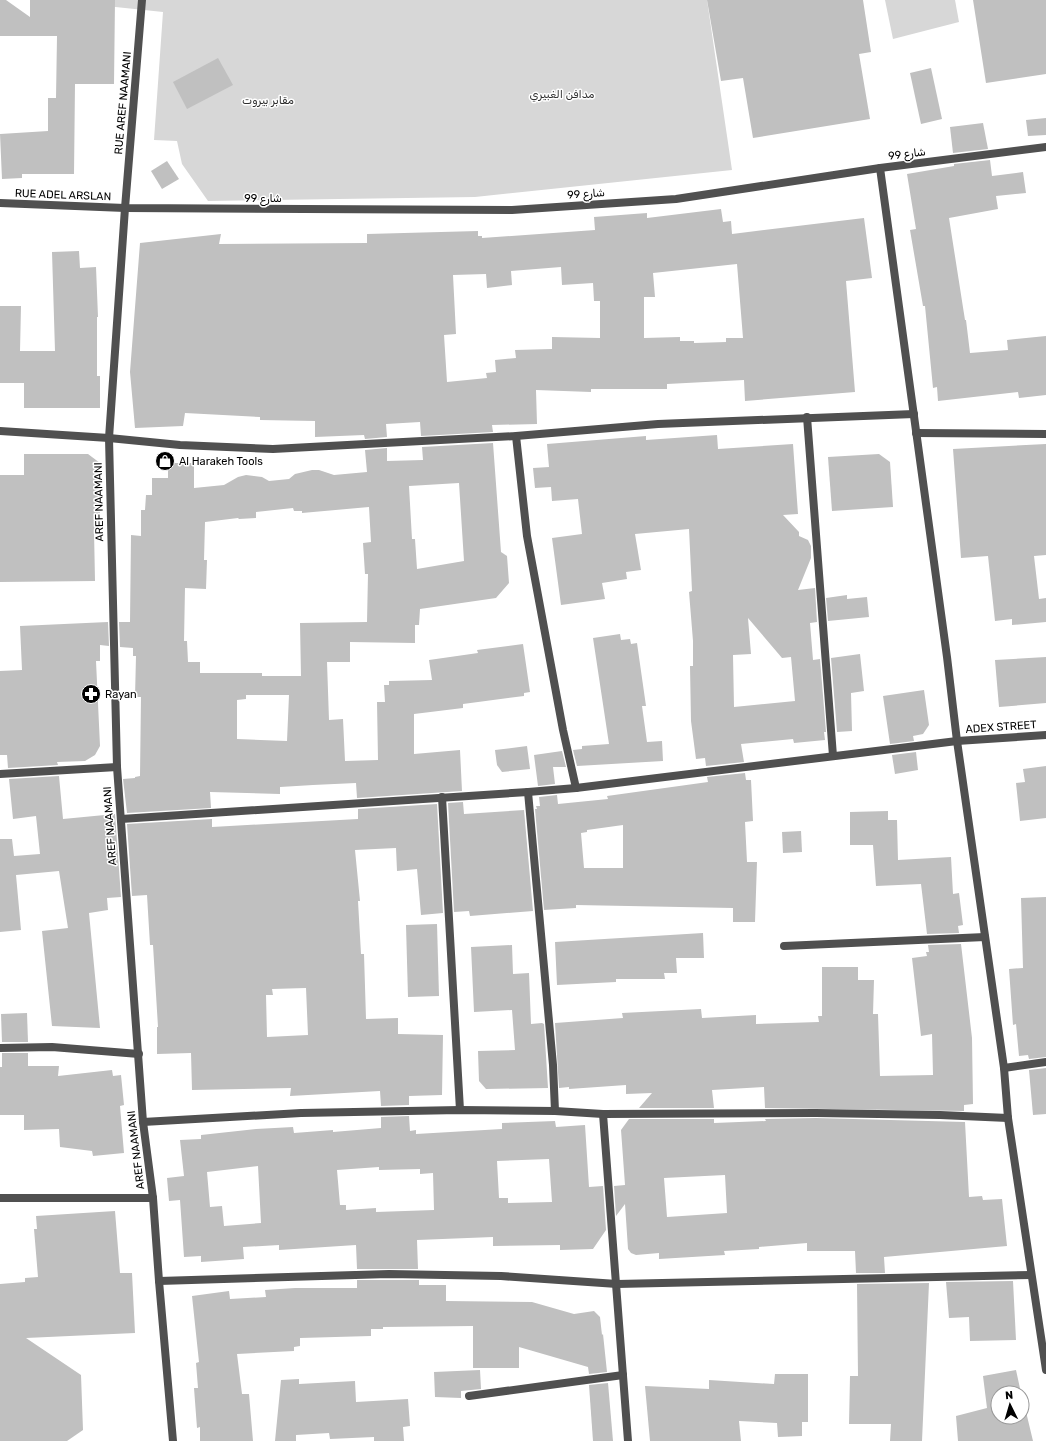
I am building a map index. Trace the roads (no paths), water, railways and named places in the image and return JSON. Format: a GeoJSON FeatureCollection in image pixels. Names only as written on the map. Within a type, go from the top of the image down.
{"type":"FeatureCollection","features":[{"type":"Feature","properties":{"kind":"street","name":"RUE AREF NAAMANI"},"geometry":{"type":"LineString","coordinates":[[125,208],[142,0]]}},
{"type":"Feature","properties":{"kind":"street","name":"شارع 99"},"geometry":{"type":"LineString","coordinates":[[125,208],[512,210],[676,199],[880,168],[1046,147]]}},
{"type":"Feature","properties":{"kind":"street"},"geometry":{"type":"LineString","coordinates":[[880,168],[947,657],[957,741],[1004,1068],[1008,1118],[1046,1370]]}},
{"type":"Feature","properties":{"kind":"street","name":"RUE ADEL ARSLAN"},"geometry":{"type":"LineString","coordinates":[[0,203],[125,208]]}},
{"type":"Feature","properties":{"kind":"street","name":"AREF NAAMANI"},"geometry":{"type":"LineString","coordinates":[[125,208],[109,438],[117,767],[143,1122],[153,1198],[173,1441]]}},
{"type":"Feature","properties":{"kind":"street"},"geometry":{"type":"LineString","coordinates":[[0,430],[180,445],[273,449],[516,436],[658,424],[914,414]]}},
{"type":"Feature","properties":{"kind":"street"},"geometry":{"type":"LineString","coordinates":[[808,417],[833,756]]}},
{"type":"Feature","properties":{"kind":"street"},"geometry":{"type":"LineString","coordinates":[[916,433],[1046,434]]}},
{"type":"Feature","properties":{"kind":"street"},"geometry":{"type":"LineString","coordinates":[[516,436],[527,536],[576,788]]}},
{"type":"Feature","properties":{"kind":"street","name":"ADEX STREET"},"geometry":{"type":"LineString","coordinates":[[121,819],[576,788],[957,741],[1046,734]]}},
{"type":"Feature","properties":{"kind":"street"},"geometry":{"type":"LineString","coordinates":[[0,774],[117,767]]}},
{"type":"Feature","properties":{"kind":"street"},"geometry":{"type":"LineString","coordinates":[[528,792],[553,1057],[554,1111]]}},
{"type":"Feature","properties":{"kind":"street"},"geometry":{"type":"LineString","coordinates":[[442,797],[460,1110]]}},
{"type":"Feature","properties":{"kind":"street"},"geometry":{"type":"LineString","coordinates":[[784,946],[985,937]]}},
{"type":"Feature","properties":{"kind":"street"},"geometry":{"type":"LineString","coordinates":[[0,1048],[52,1047],[139,1054]]}},
{"type":"Feature","properties":{"kind":"street"},"geometry":{"type":"LineString","coordinates":[[1004,1068],[1046,1062]]}},
{"type":"Feature","properties":{"kind":"street"},"geometry":{"type":"LineString","coordinates":[[143,1122],[301,1113],[460,1110],[554,1111],[603,1114],[940,1114],[1008,1118]]}},
{"type":"Feature","properties":{"kind":"street"},"geometry":{"type":"LineString","coordinates":[[603,1114],[628,1441]]}},
{"type":"Feature","properties":{"kind":"street"},"geometry":{"type":"LineString","coordinates":[[0,1198],[153,1198]]}},
{"type":"Feature","properties":{"kind":"street"},"geometry":{"type":"LineString","coordinates":[[159,1281],[389,1274],[500,1276],[617,1284],[1032,1275]]}},
{"type":"Feature","properties":{"kind":"street"},"geometry":{"type":"LineString","coordinates":[[469,1396],[623,1375]]}},
{"type":"Feature","properties":{"kind":"place","name":"Al Harakeh Tools"},"geometry":{"type":"Point","coordinates":[165,461]}},
{"type":"Feature","properties":{"kind":"place","name":"Rayan"},"geometry":{"type":"Point","coordinates":[91,694]}},
{"type":"Feature","properties":{"kind":"park label","name":"مدافن الغبيري"},"geometry":{"type":"Point","coordinates":[562,94]}},
{"type":"Feature","properties":{"kind":"park label","name":"مقابر بيروت"},"geometry":{"type":"Point","coordinates":[268,100]}}]}
